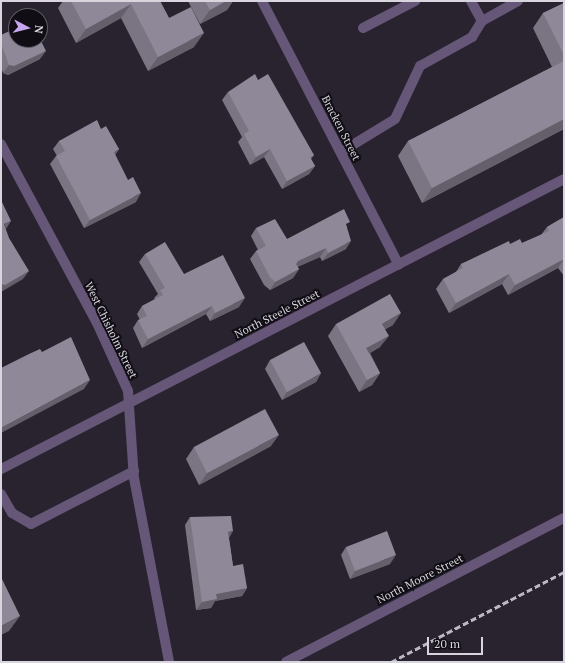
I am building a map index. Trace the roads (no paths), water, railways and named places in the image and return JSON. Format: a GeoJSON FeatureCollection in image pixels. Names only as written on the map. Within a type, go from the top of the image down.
{"type":"FeatureCollection","features":[{"type":"Feature","properties":{"kind":"street","name":"Bracken Street"},"geometry":{"type":"LineString","coordinates":[[262,1],[399,265]]}},
{"type":"Feature","properties":{"kind":"street"},"geometry":{"type":"LineString","coordinates":[[363,28],[415,1]]}},
{"type":"Feature","properties":{"kind":"street"},"geometry":{"type":"LineString","coordinates":[[471,1],[482,21]]}},
{"type":"Feature","properties":{"kind":"street"},"geometry":{"type":"LineString","coordinates":[[341,152],[395,119],[420,66],[472,37],[482,21],[518,1]]}},
{"type":"Feature","properties":{"kind":"street","name":"West Chisholm Street"},"geometry":{"type":"LineString","coordinates":[[1,144],[96,323],[128,391],[134,471],[169,662]]}},
{"type":"Feature","properties":{"kind":"street","name":"North Steele Street"},"geometry":{"type":"LineString","coordinates":[[1,469],[564,179]]}},
{"type":"Feature","properties":{"kind":"street"},"geometry":{"type":"LineString","coordinates":[[1,494],[12,513],[31,524],[134,471]]}},
{"type":"Feature","properties":{"kind":"street","name":"North Moore Street"},"geometry":{"type":"LineString","coordinates":[[286,662],[564,518]]}},
{"type":"Feature","properties":{"kind":"railway"},"geometry":{"type":"LineString","coordinates":[[391,662],[564,572]]}}]}
